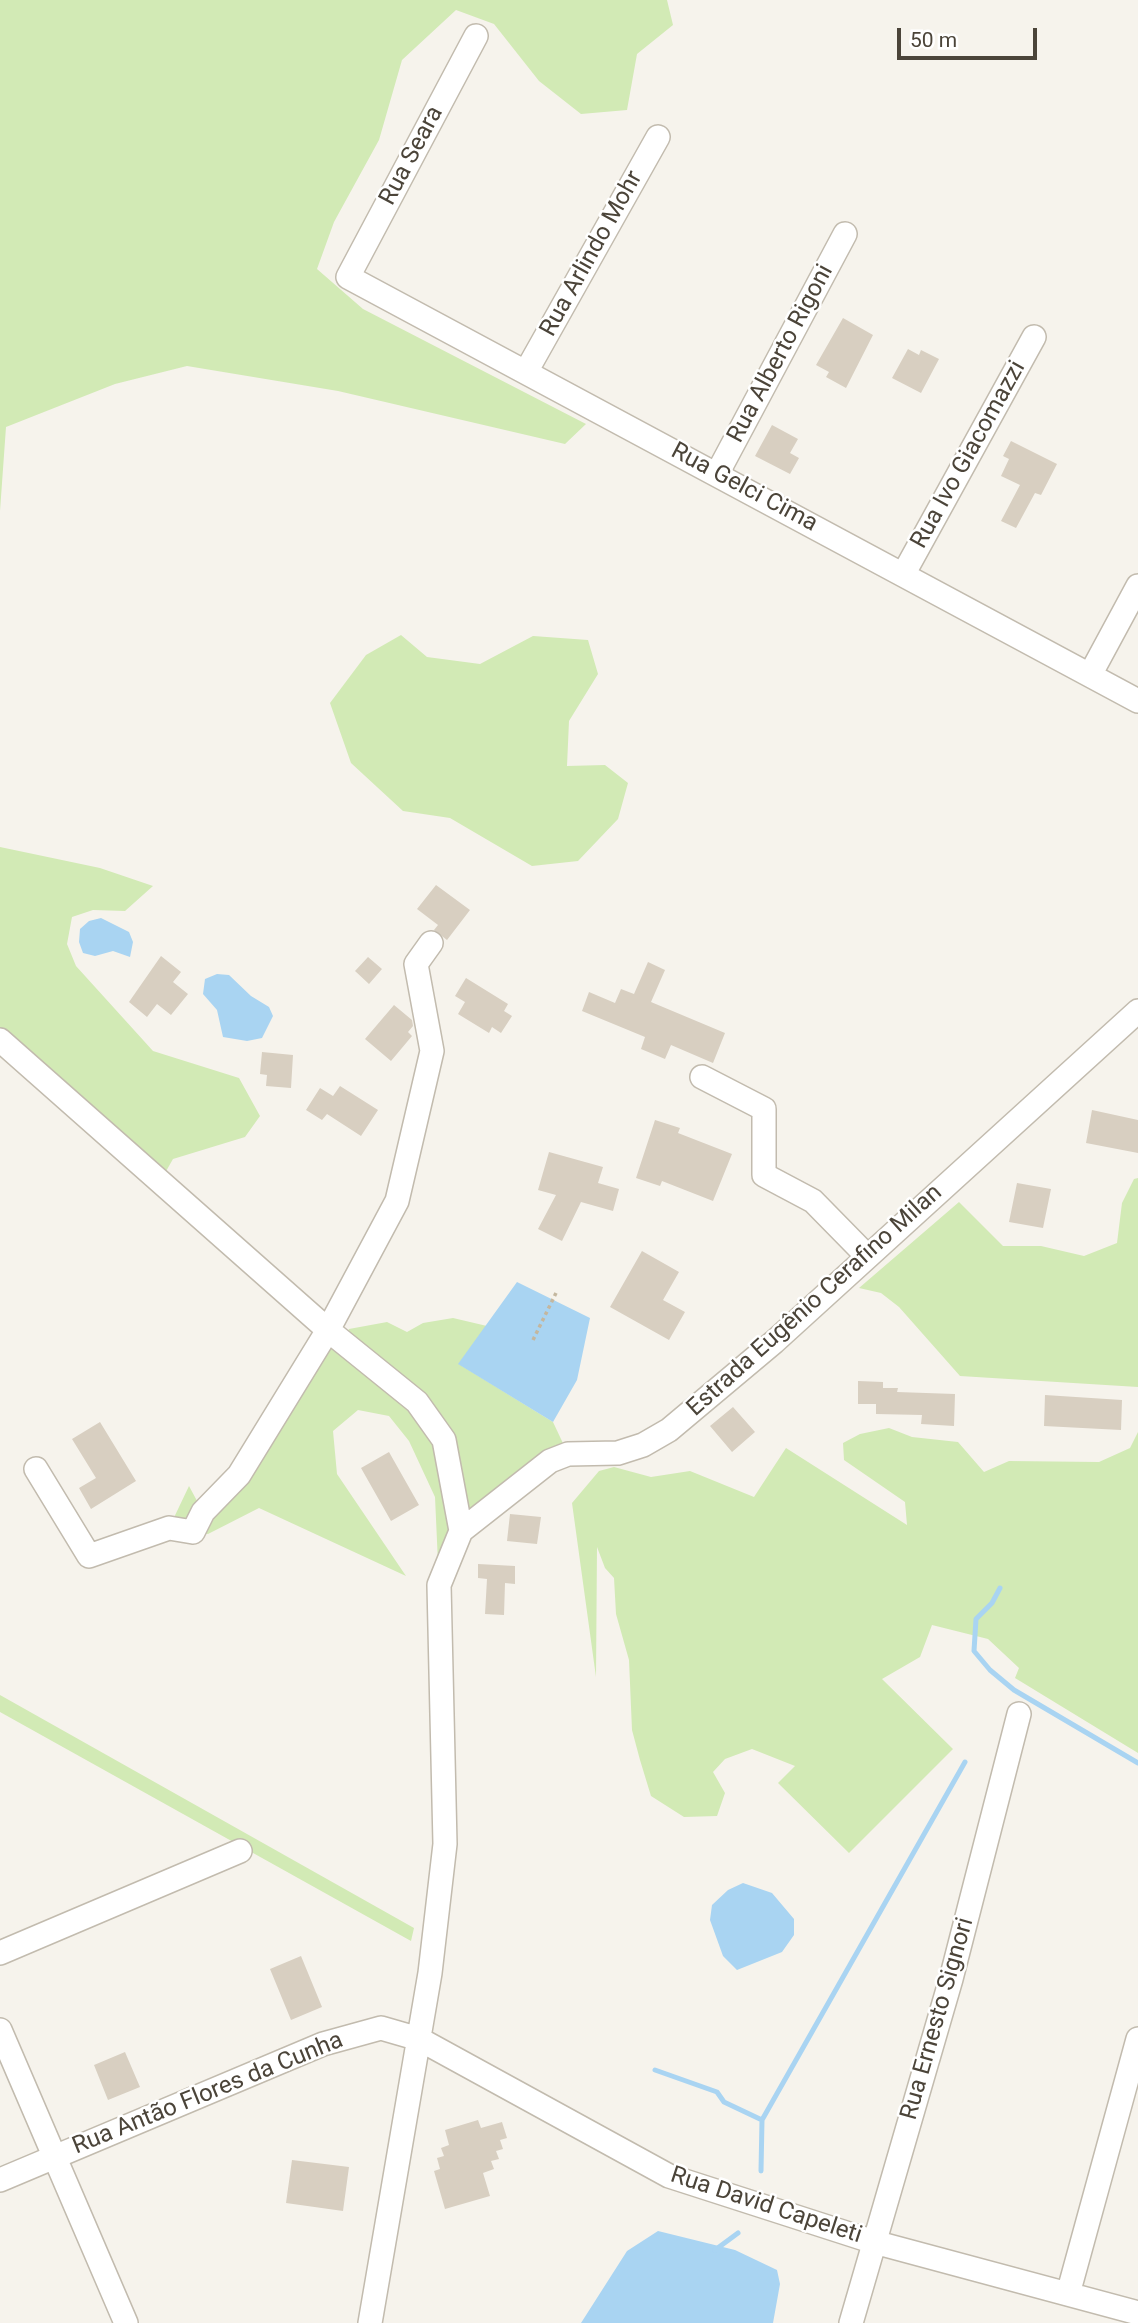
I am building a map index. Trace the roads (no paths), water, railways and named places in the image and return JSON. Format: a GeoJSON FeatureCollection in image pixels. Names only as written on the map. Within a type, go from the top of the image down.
{"type":"FeatureCollection","features":[{"type":"Feature","properties":{"kind":"street","name":"Rua Seara"},"geometry":{"type":"LineString","coordinates":[[348,277],[476,36]]}},
{"type":"Feature","properties":{"kind":"street","name":"Rua Arlindo Mohr"},"geometry":{"type":"LineString","coordinates":[[527,370],[658,137]]}},
{"type":"Feature","properties":{"kind":"street","name":"Rua Alberto Rigoni"},"geometry":{"type":"LineString","coordinates":[[717,474],[845,234]]}},
{"type":"Feature","properties":{"kind":"street","name":"Rua Gelci Cima"},"geometry":{"type":"LineString","coordinates":[[348,277],[527,370],[1138,701]]}},
{"type":"Feature","properties":{"kind":"street","name":"Rua Ivo Giacomazzi"},"geometry":{"type":"LineString","coordinates":[[904,573],[1034,337]]}},
{"type":"Feature","properties":{"kind":"street"},"geometry":{"type":"LineString","coordinates":[[1090,675],[1138,586]]}},
{"type":"Feature","properties":{"kind":"street"},"geometry":{"type":"LineString","coordinates":[[36,1469],[89,1556],[169,1528],[193,1532],[203,1512],[239,1475],[328,1329],[397,1201],[432,1051],[416,964],[432,943]]}},
{"type":"Feature","properties":{"kind":"street","name":"Estrada Eugênio Cerafino Milan"},"geometry":{"type":"LineString","coordinates":[[461,1531],[550,1461],[568,1454],[618,1453],[643,1445],[669,1430],[774,1342],[1138,1011]]}},
{"type":"Feature","properties":{"kind":"street"},"geometry":{"type":"LineString","coordinates":[[0,1040],[328,1329],[417,1402],[444,1440],[461,1531],[439,1585],[445,1844],[430,1973],[370,2323]]}},
{"type":"Feature","properties":{"kind":"street"},"geometry":{"type":"LineString","coordinates":[[702,1077],[764,1109],[764,1175],[813,1201],[867,1256]]}},
{"type":"Feature","properties":{"kind":"street","name":"Rua Ernesto Signori"},"geometry":{"type":"LineString","coordinates":[[851,2323],[951,1979],[1019,1714]]}},
{"type":"Feature","properties":{"kind":"street"},"geometry":{"type":"LineString","coordinates":[[0,1953],[240,1851]]}},
{"type":"Feature","properties":{"kind":"street","name":"Rua Antão Flores da Cunha"},"geometry":{"type":"LineString","coordinates":[[0,2180],[323,2043],[381,2028],[419,2039]]}},
{"type":"Feature","properties":{"kind":"street"},"geometry":{"type":"LineString","coordinates":[[0,2030],[126,2323]]}},
{"type":"Feature","properties":{"kind":"street","name":"Rua David Capeleti"},"geometry":{"type":"LineString","coordinates":[[419,2039],[669,2176],[874,2242],[1138,2313]]}},
{"type":"Feature","properties":{"kind":"street"},"geometry":{"type":"LineString","coordinates":[[1068,2294],[1138,2039]]}},
{"type":"Feature","properties":{"kind":"water"},"geometry":{"type":"Polygon","coordinates":[[[101,918],[129,932],[133,942],[130,957],[113,951],[95,956],[83,953],[79,942],[80,929],[89,921],[101,918]]]}},
{"type":"Feature","properties":{"kind":"water"},"geometry":{"type":"Polygon","coordinates":[[[217,974],[229,975],[251,996],[269,1007],[273,1016],[262,1038],[247,1041],[223,1037],[217,1010],[203,994],[205,979],[217,974]]]}},
{"type":"Feature","properties":{"kind":"water"},"geometry":{"type":"Polygon","coordinates":[[[517,1282],[590,1318],[577,1380],[553,1422],[458,1364],[517,1282]]]}},
{"type":"Feature","properties":{"kind":"water"},"geometry":{"type":"Polygon","coordinates":[[[743,1883],[772,1893],[794,1919],[794,1935],[782,1952],[737,1970],[723,1956],[710,1920],[712,1905],[728,1890],[743,1883]]]}},
{"type":"Feature","properties":{"kind":"water"},"geometry":{"type":"Polygon","coordinates":[[[658,2231],[735,2250],[777,2270],[780,2284],[773,2323],[581,2323],[627,2251],[658,2231]]]}},
{"type":"Feature","properties":{"kind":"waterway"},"geometry":{"type":"LineString","coordinates":[[1000,1588],[992,1603],[976,1619],[974,1651],[990,1670],[1014,1690],[1138,1763]]}},
{"type":"Feature","properties":{"kind":"waterway"},"geometry":{"type":"LineString","coordinates":[[761,2171],[762,2120],[965,1762]]}},
{"type":"Feature","properties":{"kind":"waterway"},"geometry":{"type":"LineString","coordinates":[[655,2070],[717,2092],[724,2102],[762,2120]]}},
{"type":"Feature","properties":{"kind":"waterway"},"geometry":{"type":"LineString","coordinates":[[715,2250],[738,2233]]}}]}
